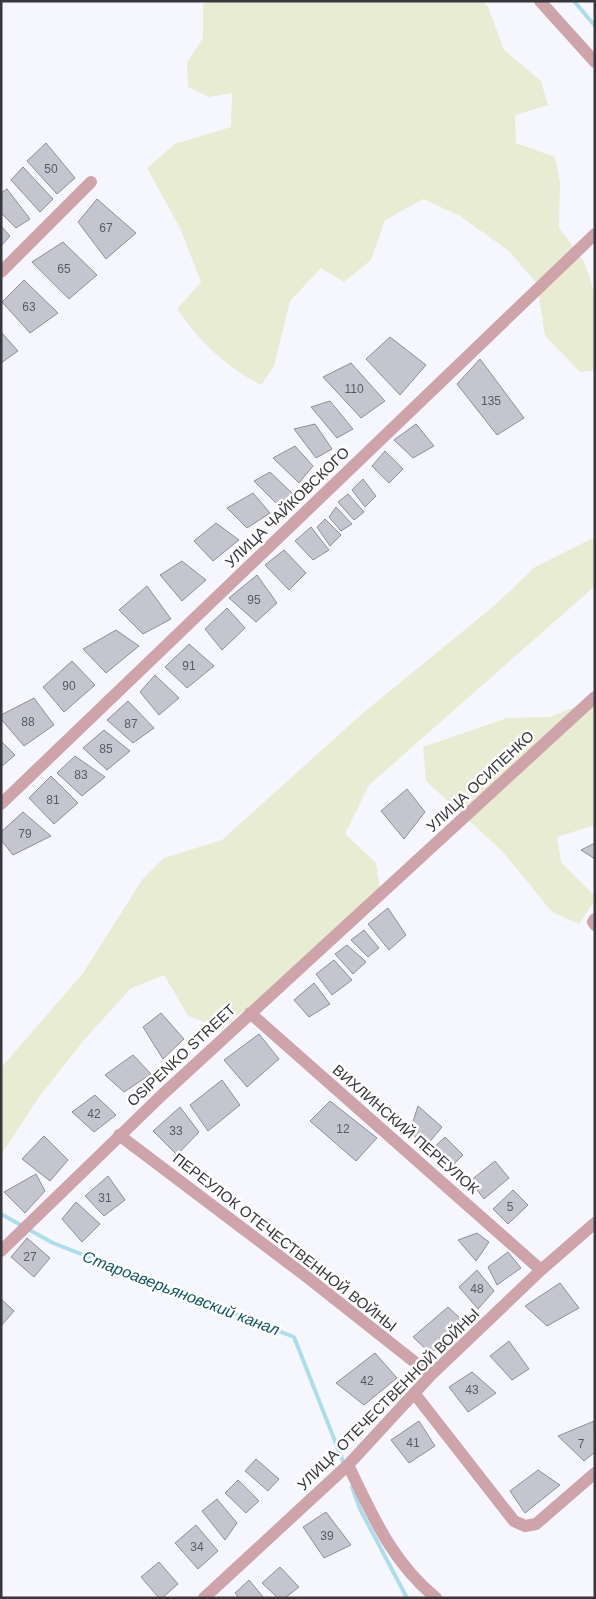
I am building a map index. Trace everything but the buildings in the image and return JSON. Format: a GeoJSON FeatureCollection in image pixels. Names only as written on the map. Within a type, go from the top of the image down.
{"type":"FeatureCollection","features":[{"type":"Feature","properties":{"kind":"street"},"geometry":{"type":"LineString","coordinates":[[540,1],[595,62]]}},
{"type":"Feature","properties":{"kind":"street"},"geometry":{"type":"LineString","coordinates":[[1,272],[91,182]]}},
{"type":"Feature","properties":{"kind":"street","name":"УЛИЦА ЧАЙКОВСКОГО"},"geometry":{"type":"LineString","coordinates":[[1,804],[595,234]]}},
{"type":"Feature","properties":{"kind":"street","name":"OSIPENKO STREET"},"geometry":{"type":"LineString","coordinates":[[1,1251],[119,1135],[595,697]]}},
{"type":"Feature","properties":{"kind":"street"},"geometry":{"type":"LineString","coordinates":[[595,919],[593,922],[595,925]]}},
{"type":"Feature","properties":{"kind":"street","name":"ВИХЛИНСКИЙ ПЕРЕУЛОК"},"geometry":{"type":"LineString","coordinates":[[250,1013],[541,1270]]}},
{"type":"Feature","properties":{"kind":"street","name":"ПЕРЕУЛОК ОТЕЧЕСТВЕННОЙ ВОЙНЫ"},"geometry":{"type":"LineString","coordinates":[[119,1135],[299,1271],[431,1375]]}},
{"type":"Feature","properties":{"kind":"street","name":"УЛИЦА ОТЕЧЕСТВЕННОЙ ВОЙНЫ"},"geometry":{"type":"LineString","coordinates":[[204,1598],[348,1465],[431,1375],[541,1270],[595,1223]]}},
{"type":"Feature","properties":{"kind":"street"},"geometry":{"type":"LineString","coordinates":[[414,1393],[514,1521],[525,1526],[536,1524],[595,1473]]}},
{"type":"Feature","properties":{"kind":"street"},"geometry":{"type":"LineString","coordinates":[[348,1465],[378,1527],[400,1562],[436,1598]]}},
{"type":"Feature","properties":{"kind":"green space"},"geometry":{"type":"Polygon","coordinates":[[[207,1],[483,1],[488,7],[504,50],[541,81],[548,105],[515,115],[516,143],[555,157],[560,183],[559,228],[584,261],[595,294],[595,371],[580,372],[545,336],[537,284],[509,251],[460,216],[423,199],[385,220],[371,260],[344,282],[321,268],[290,301],[274,366],[261,385],[236,370],[214,353],[195,333],[177,309],[201,282],[180,228],[147,168],[175,144],[231,127],[232,93],[209,97],[188,87],[187,62],[203,38],[203,5],[207,1]]]}},
{"type":"Feature","properties":{"kind":"green space"},"geometry":{"type":"Polygon","coordinates":[[[595,537],[595,586],[369,785],[345,834],[376,863],[382,900],[222,1028],[188,1016],[164,975],[130,989],[84,1040],[39,1097],[1,1155],[1,1068],[83,973],[142,880],[164,858],[222,840],[363,713],[495,605],[535,567],[595,537]]]}},
{"type":"Feature","properties":{"kind":"green space"},"geometry":{"type":"Polygon","coordinates":[[[595,695],[595,825],[557,837],[561,862],[595,896],[595,900],[579,924],[552,912],[502,851],[426,781],[423,747],[507,718],[550,717],[589,701],[595,695]]]}},
{"type":"Feature","properties":{"kind":"waterway"},"geometry":{"type":"LineString","coordinates":[[574,1],[595,26]]}},
{"type":"Feature","properties":{"kind":"waterway","name":"Староаверьяновский канал"},"geometry":{"type":"LineString","coordinates":[[1,1214],[53,1243],[294,1337],[344,1464]]}},
{"type":"Feature","properties":{"kind":"waterway","name":"Староаверьяновский канал"},"geometry":{"type":"LineString","coordinates":[[352,1487],[360,1509],[407,1598]]}}]}
